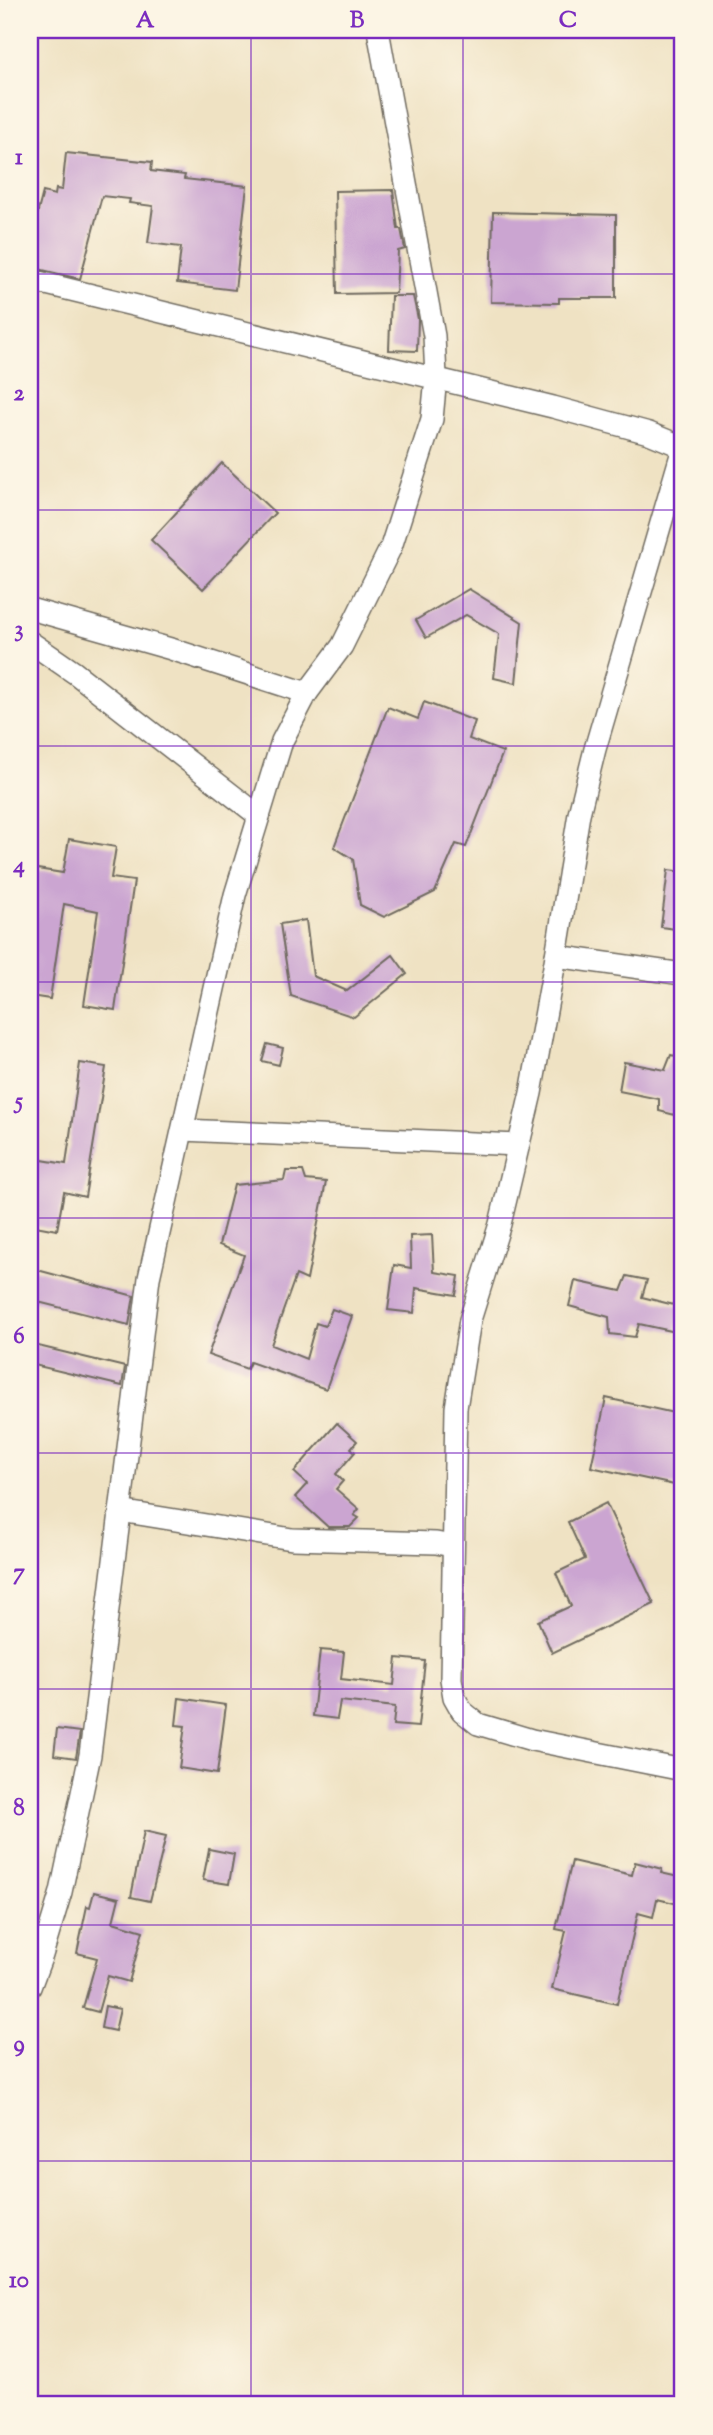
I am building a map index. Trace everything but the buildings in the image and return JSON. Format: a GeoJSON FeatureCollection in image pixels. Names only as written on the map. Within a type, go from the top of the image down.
{"type":"FeatureCollection","features":[{"type":"Feature","properties":{"kind":"street"},"geometry":{"type":"LineString","coordinates":[[30,1987],[43,1955],[61,1892],[90,1755],[149,1278],[235,895],[282,741],[307,693],[342,646],[391,547],[432,419],[436,377],[434,336],[380,53],[378,30]]}},
{"type":"Feature","properties":{"kind":"street"},"geometry":{"type":"LineString","coordinates":[[30,280],[436,377],[649,433],[683,448],[579,814],[531,1093],[500,1224],[470,1320],[456,1408],[451,1679],[454,1697],[462,1711],[478,1724],[532,1741],[683,1770]]}},
{"type":"Feature","properties":{"kind":"street"},"geometry":{"type":"LineString","coordinates":[[30,609],[172,649],[307,693]]}},
{"type":"Feature","properties":{"kind":"street"},"geometry":{"type":"LineString","coordinates":[[30,642],[75,673],[259,816]]}},
{"type":"Feature","properties":{"kind":"street"},"geometry":{"type":"LineString","coordinates":[[556,956],[683,974]]}},
{"type":"Feature","properties":{"kind":"street"},"geometry":{"type":"LineString","coordinates":[[183,1130],[518,1145]]}},
{"type":"Feature","properties":{"kind":"street"},"geometry":{"type":"LineString","coordinates":[[120,1511],[292,1539],[436,1542],[452,1546]]}}]}
